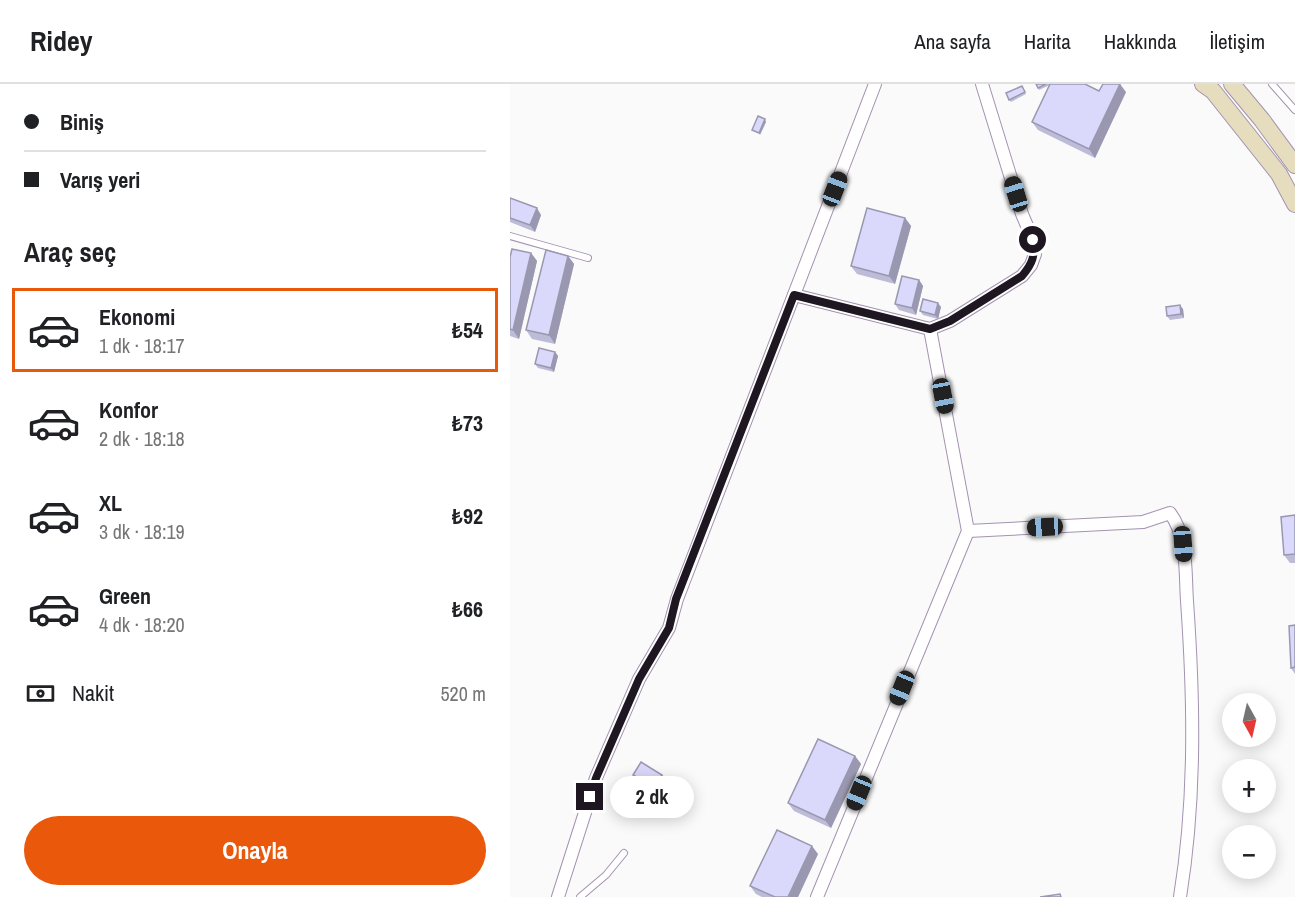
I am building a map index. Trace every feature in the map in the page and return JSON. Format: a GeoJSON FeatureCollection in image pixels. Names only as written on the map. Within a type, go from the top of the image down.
{"type":"FeatureCollection","features":[{"type":"Feature","properties":{"kind":"main road"},"geometry":{"type":"LineString","coordinates":[[1203,84],[1213,92],[1279,174],[1295,204]]}},
{"type":"Feature","properties":{"kind":"main road"},"geometry":{"type":"LineString","coordinates":[[1232,84],[1295,165]]}},
{"type":"Feature","properties":{"kind":"street"},"geometry":{"type":"LineString","coordinates":[[558,897],[596,778],[639,679],[669,628],[676,599],[875,84]]}},
{"type":"Feature","properties":{"kind":"street"},"geometry":{"type":"LineString","coordinates":[[794,295],[930,329],[950,321],[1022,276],[1031,265],[1035,254],[1033,240],[1022,214],[982,84]]}},
{"type":"Feature","properties":{"kind":"street"},"geometry":{"type":"LineString","coordinates":[[817,897],[968,531],[930,329]]}},
{"type":"Feature","properties":{"kind":"street"},"geometry":{"type":"LineString","coordinates":[[968,531],[1143,522],[1170,513],[1177,522],[1183,544],[1190,643],[1192,786],[1191,815],[1180,897]]}},
{"type":"Feature","properties":{"kind":"lane"},"geometry":{"type":"LineString","coordinates":[[1272,84],[1295,110]]}},
{"type":"Feature","properties":{"kind":"lane"},"geometry":{"type":"LineString","coordinates":[[510,236],[588,258]]}},
{"type":"Feature","properties":{"kind":"lane"},"geometry":{"type":"LineString","coordinates":[[580,897],[606,875],[624,853]]}},
{"type":"Feature","properties":{"kind":"building"},"geometry":{"type":"Polygon","coordinates":[[[1050,84],[1085,84],[1099,91],[1103,84],[1120,84],[1089,149],[1032,122],[1050,84]]]}},
{"type":"Feature","properties":{"kind":"building"},"geometry":{"type":"Polygon","coordinates":[[[1022,86],[1025,92],[1009,100],[1006,93],[1022,86]]]}},
{"type":"Feature","properties":{"kind":"building"},"geometry":{"type":"Polygon","coordinates":[[[758,116],[765,119],[759,133],[752,130],[758,116]]]}},
{"type":"Feature","properties":{"kind":"building"},"geometry":{"type":"Polygon","coordinates":[[[510,198],[537,208],[530,225],[510,218],[510,198]]]}},
{"type":"Feature","properties":{"kind":"building"},"geometry":{"type":"Polygon","coordinates":[[[867,208],[905,218],[889,276],[851,266],[867,208]]]}},
{"type":"Feature","properties":{"kind":"building"},"geometry":{"type":"Polygon","coordinates":[[[512,249],[531,253],[513,330],[510,329],[512,249]]]}},
{"type":"Feature","properties":{"kind":"building"},"geometry":{"type":"Polygon","coordinates":[[[546,250],[568,256],[549,335],[526,330],[546,250]]]}},
{"type":"Feature","properties":{"kind":"building"},"geometry":{"type":"Polygon","coordinates":[[[902,276],[919,280],[912,308],[895,304],[902,276]]]}},
{"type":"Feature","properties":{"kind":"building"},"geometry":{"type":"Polygon","coordinates":[[[923,299],[938,303],[935,315],[920,311],[923,299]]]}},
{"type":"Feature","properties":{"kind":"building"},"geometry":{"type":"Polygon","coordinates":[[[1180,305],[1181,314],[1167,316],[1166,307],[1180,305]]]}},
{"type":"Feature","properties":{"kind":"building"},"geometry":{"type":"Polygon","coordinates":[[[539,348],[555,352],[551,368],[535,364],[539,348]]]}},
{"type":"Feature","properties":{"kind":"building"},"geometry":{"type":"Polygon","coordinates":[[[1295,515],[1295,554],[1284,555],[1281,517],[1295,515]]]}},
{"type":"Feature","properties":{"kind":"building"},"geometry":{"type":"Polygon","coordinates":[[[1295,625],[1295,667],[1291,668],[1289,626],[1295,625]]]}},
{"type":"Feature","properties":{"kind":"building"},"geometry":{"type":"Polygon","coordinates":[[[818,739],[855,756],[825,820],[788,803],[818,739]]]}},
{"type":"Feature","properties":{"kind":"building"},"geometry":{"type":"Polygon","coordinates":[[[641,762],[662,775],[655,787],[633,775],[641,762]]]}},
{"type":"Feature","properties":{"kind":"building"},"geometry":{"type":"Polygon","coordinates":[[[777,830],[812,846],[788,897],[775,897],[750,886],[777,830]]]}},
{"type":"Feature","properties":{"kind":"building"},"geometry":{"type":"Polygon","coordinates":[[[1060,894],[1061,897],[1040,897],[1060,894]]]}},
{"type":"Feature","properties":{"kind":"route"},"geometry":{"type":"LineString","coordinates":[[590,797],[639,679],[669,628],[676,599],[794,295],[930,329],[950,321],[1022,276],[1031,265],[1035,254],[1033,240]]}}]}
